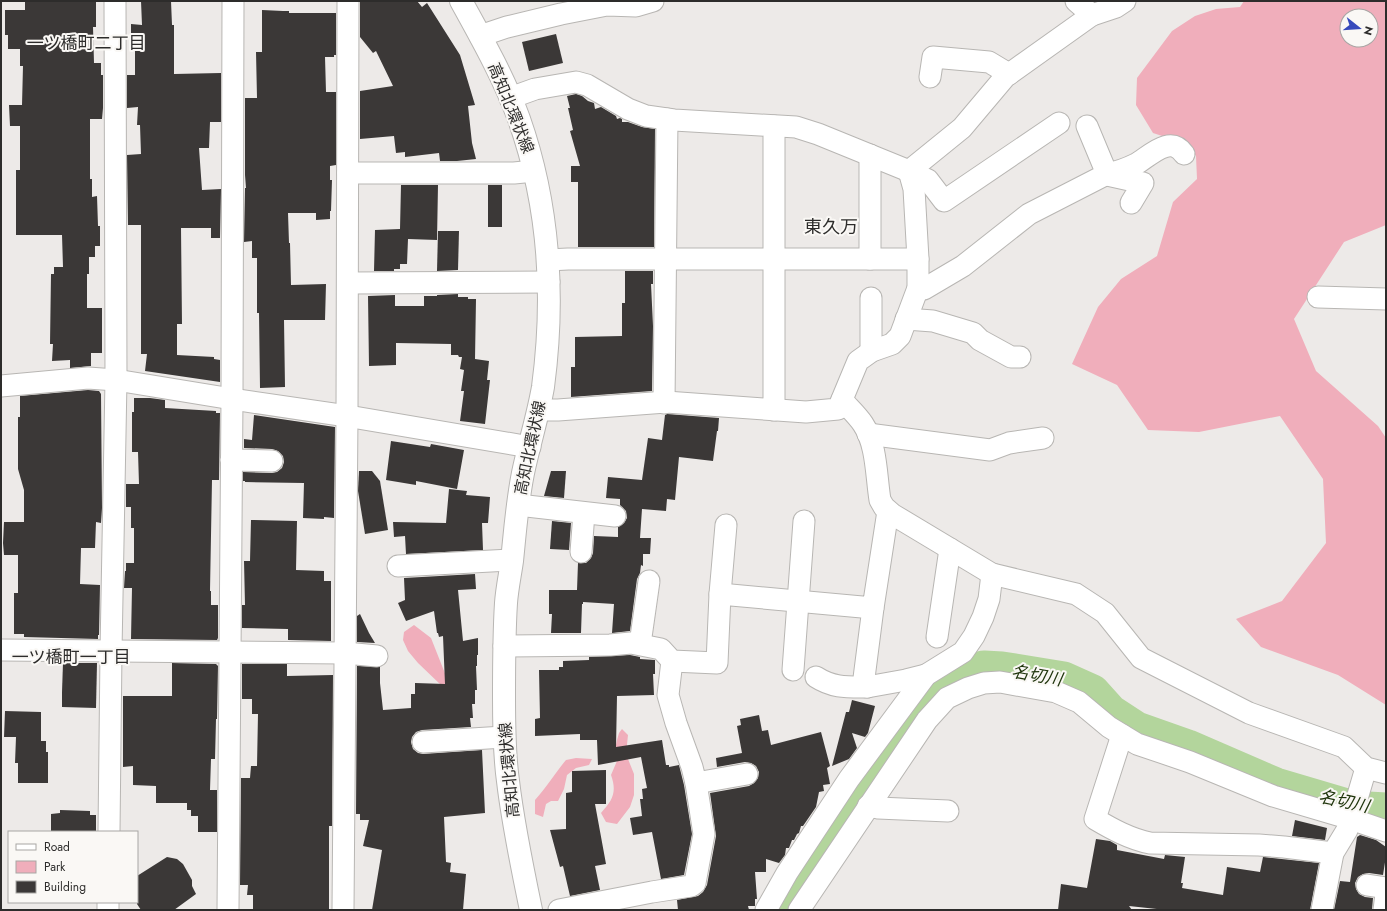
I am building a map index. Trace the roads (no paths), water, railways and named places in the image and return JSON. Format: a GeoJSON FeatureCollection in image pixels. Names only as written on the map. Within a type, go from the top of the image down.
{"type":"FeatureCollection","features":[{"type":"Feature","properties":{"kind":"main road","name":"高知北環状線"},"geometry":{"type":"LineString","coordinates":[[461,1],[510,98],[527,144],[534,171],[548,260],[549,282],[545,361],[538,410],[524,471],[518,506],[506,602],[504,646],[504,738],[510,794],[531,910]]}},
{"type":"Feature","properties":{"kind":"street"},"geometry":{"type":"LineString","coordinates":[[109,831],[116,380],[115,1]]}},
{"type":"Feature","properties":{"kind":"street"},"geometry":{"type":"LineString","coordinates":[[228,910],[233,1]]}},
{"type":"Feature","properties":{"kind":"street"},"geometry":{"type":"LineString","coordinates":[[343,910],[348,283],[348,1]]}},
{"type":"Feature","properties":{"kind":"street"},"geometry":{"type":"LineString","coordinates":[[1076,1],[1092,15]]}},
{"type":"Feature","properties":{"kind":"street"},"geometry":{"type":"LineString","coordinates":[[909,171],[962,128],[1005,77],[1092,15],[1116,7],[1125,1]]}},
{"type":"Feature","properties":{"kind":"street"},"geometry":{"type":"LineString","coordinates":[[480,36],[507,27],[561,14],[607,5],[636,6],[649,2]]}},
{"type":"Feature","properties":{"kind":"street"},"geometry":{"type":"LineString","coordinates":[[930,77],[933,57],[989,62],[1009,74]]}},
{"type":"Feature","properties":{"kind":"street"},"geometry":{"type":"LineString","coordinates":[[510,98],[535,90],[576,82],[593,87],[621,106],[646,116],[667,119],[796,127],[818,134],[928,180],[944,201],[1058,123]]}},
{"type":"Feature","properties":{"kind":"street"},"geometry":{"type":"LineString","coordinates":[[664,403],[667,119]]}},
{"type":"Feature","properties":{"kind":"street"},"geometry":{"type":"LineString","coordinates":[[774,126],[774,410]]}},
{"type":"Feature","properties":{"kind":"street"},"geometry":{"type":"LineString","coordinates":[[1087,126],[1107,174]]}},
{"type":"Feature","properties":{"kind":"street"},"geometry":{"type":"LineString","coordinates":[[918,288],[924,289],[963,266],[1029,214],[1107,174],[1118,172],[1136,163],[1161,146],[1172,146],[1180,149],[1184,154]]}},
{"type":"Feature","properties":{"kind":"street"},"geometry":{"type":"LineString","coordinates":[[870,156],[870,259]]}},
{"type":"Feature","properties":{"kind":"street"},"geometry":{"type":"LineString","coordinates":[[348,173],[514,173],[534,171]]}},
{"type":"Feature","properties":{"kind":"street"},"geometry":{"type":"LineString","coordinates":[[538,410],[664,403],[806,412],[838,409],[858,361],[872,351],[892,344],[900,336],[918,288],[914,189],[909,171]]}},
{"type":"Feature","properties":{"kind":"street"},"geometry":{"type":"LineString","coordinates":[[1107,174],[1144,183],[1131,203]]}},
{"type":"Feature","properties":{"kind":"street"},"geometry":{"type":"LineString","coordinates":[[548,260],[918,259]]}},
{"type":"Feature","properties":{"kind":"street"},"geometry":{"type":"LineString","coordinates":[[348,283],[549,282]]}},
{"type":"Feature","properties":{"kind":"street"},"geometry":{"type":"LineString","coordinates":[[1318,297],[1386,299]]}},
{"type":"Feature","properties":{"kind":"street"},"geometry":{"type":"LineString","coordinates":[[871,298],[872,351]]}},
{"type":"Feature","properties":{"kind":"street"},"geometry":{"type":"LineString","coordinates":[[906,318],[934,321],[973,333],[980,340],[1011,357],[1020,358]]}},
{"type":"Feature","properties":{"kind":"street"},"geometry":{"type":"LineString","coordinates":[[1,386],[88,378],[116,380],[347,416],[530,447]]}},
{"type":"Feature","properties":{"kind":"street"},"geometry":{"type":"LineString","coordinates":[[842,400],[862,423],[871,441],[880,500],[888,511],[992,574],[1076,594],[1104,613],[1141,658],[1249,713],[1344,747],[1366,768],[1386,773]]}},
{"type":"Feature","properties":{"kind":"street"},"geometry":{"type":"LineString","coordinates":[[868,434],[990,450],[1009,443],[1043,438]]}},
{"type":"Feature","properties":{"kind":"street"},"geometry":{"type":"LineString","coordinates":[[231,460],[272,461]]}},
{"type":"Feature","properties":{"kind":"street"},"geometry":{"type":"LineString","coordinates":[[518,506],[615,516]]}},
{"type":"Feature","properties":{"kind":"street"},"geometry":{"type":"LineString","coordinates":[[867,686],[864,678],[888,511]]}},
{"type":"Feature","properties":{"kind":"street"},"geometry":{"type":"LineString","coordinates":[[581,552],[584,513]]}},
{"type":"Feature","properties":{"kind":"street"},"geometry":{"type":"LineString","coordinates":[[793,670],[804,521]]}},
{"type":"Feature","properties":{"kind":"street"},"geometry":{"type":"LineString","coordinates":[[504,646],[610,645],[630,643],[661,649],[672,661],[717,663],[720,594],[726,525]]}},
{"type":"Feature","properties":{"kind":"street"},"geometry":{"type":"LineString","coordinates":[[937,637],[950,549]]}},
{"type":"Feature","properties":{"kind":"street"},"geometry":{"type":"LineString","coordinates":[[398,566],[512,560]]}},
{"type":"Feature","properties":{"kind":"street"},"geometry":{"type":"LineString","coordinates":[[816,677],[826,683],[847,687],[867,686],[906,680],[926,675],[962,652],[974,636],[983,617],[989,599],[992,574]]}},
{"type":"Feature","properties":{"kind":"street"},"geometry":{"type":"LineString","coordinates":[[640,644],[649,581]]}},
{"type":"Feature","properties":{"kind":"street"},"geometry":{"type":"LineString","coordinates":[[720,594],[873,608]]}},
{"type":"Feature","properties":{"kind":"street"},"geometry":{"type":"LineString","coordinates":[[1,650],[345,653],[377,656]]}},
{"type":"Feature","properties":{"kind":"street"},"geometry":{"type":"LineString","coordinates":[[559,910],[691,886],[695,883],[704,834],[692,767],[676,723],[668,695],[672,661]]}},
{"type":"Feature","properties":{"kind":"street"},"geometry":{"type":"LineString","coordinates":[[766,910],[787,873],[849,779],[926,675]]}},
{"type":"Feature","properties":{"kind":"street"},"geometry":{"type":"LineString","coordinates":[[799,910],[927,720],[948,698],[968,688],[984,683],[1000,682],[1056,692],[1068,696],[1079,702],[1110,727],[1137,744],[1190,762],[1273,796],[1356,819],[1386,830]]}},
{"type":"Feature","properties":{"kind":"street"},"geometry":{"type":"LineString","coordinates":[[1122,735],[1095,819],[1126,836],[1150,843],[1259,845],[1333,853]]}},
{"type":"Feature","properties":{"kind":"street"},"geometry":{"type":"LineString","coordinates":[[423,742],[504,738]]}},
{"type":"Feature","properties":{"kind":"street"},"geometry":{"type":"LineString","coordinates":[[1322,910],[1333,853],[1346,830],[1356,819],[1358,796],[1366,768]]}},
{"type":"Feature","properties":{"kind":"street"},"geometry":{"type":"LineString","coordinates":[[696,783],[747,774]]}},
{"type":"Feature","properties":{"kind":"street"},"geometry":{"type":"LineString","coordinates":[[868,806],[878,808],[948,811]]}},
{"type":"Feature","properties":{"kind":"street"},"geometry":{"type":"LineString","coordinates":[[1384,910],[1386,894]]}},
{"type":"Feature","properties":{"kind":"waterway","name":"名切川"},"geometry":{"type":"LineString","coordinates":[[781,910],[794,886],[918,708],[947,678],[965,671],[984,667],[1002,668],[1064,678],[1093,691],[1111,711],[1137,728],[1188,746],[1276,784],[1347,805],[1386,809]]}},
{"type":"Feature","properties":{"kind":"district","name":"一ツ橋町二丁目"},"geometry":{"type":"Point","coordinates":[86,43]}},
{"type":"Feature","properties":{"kind":"district","name":"東久万"},"geometry":{"type":"Point","coordinates":[831,227]}},
{"type":"Feature","properties":{"kind":"district","name":"一ツ橋町一丁目"},"geometry":{"type":"Point","coordinates":[71,657]}}]}
